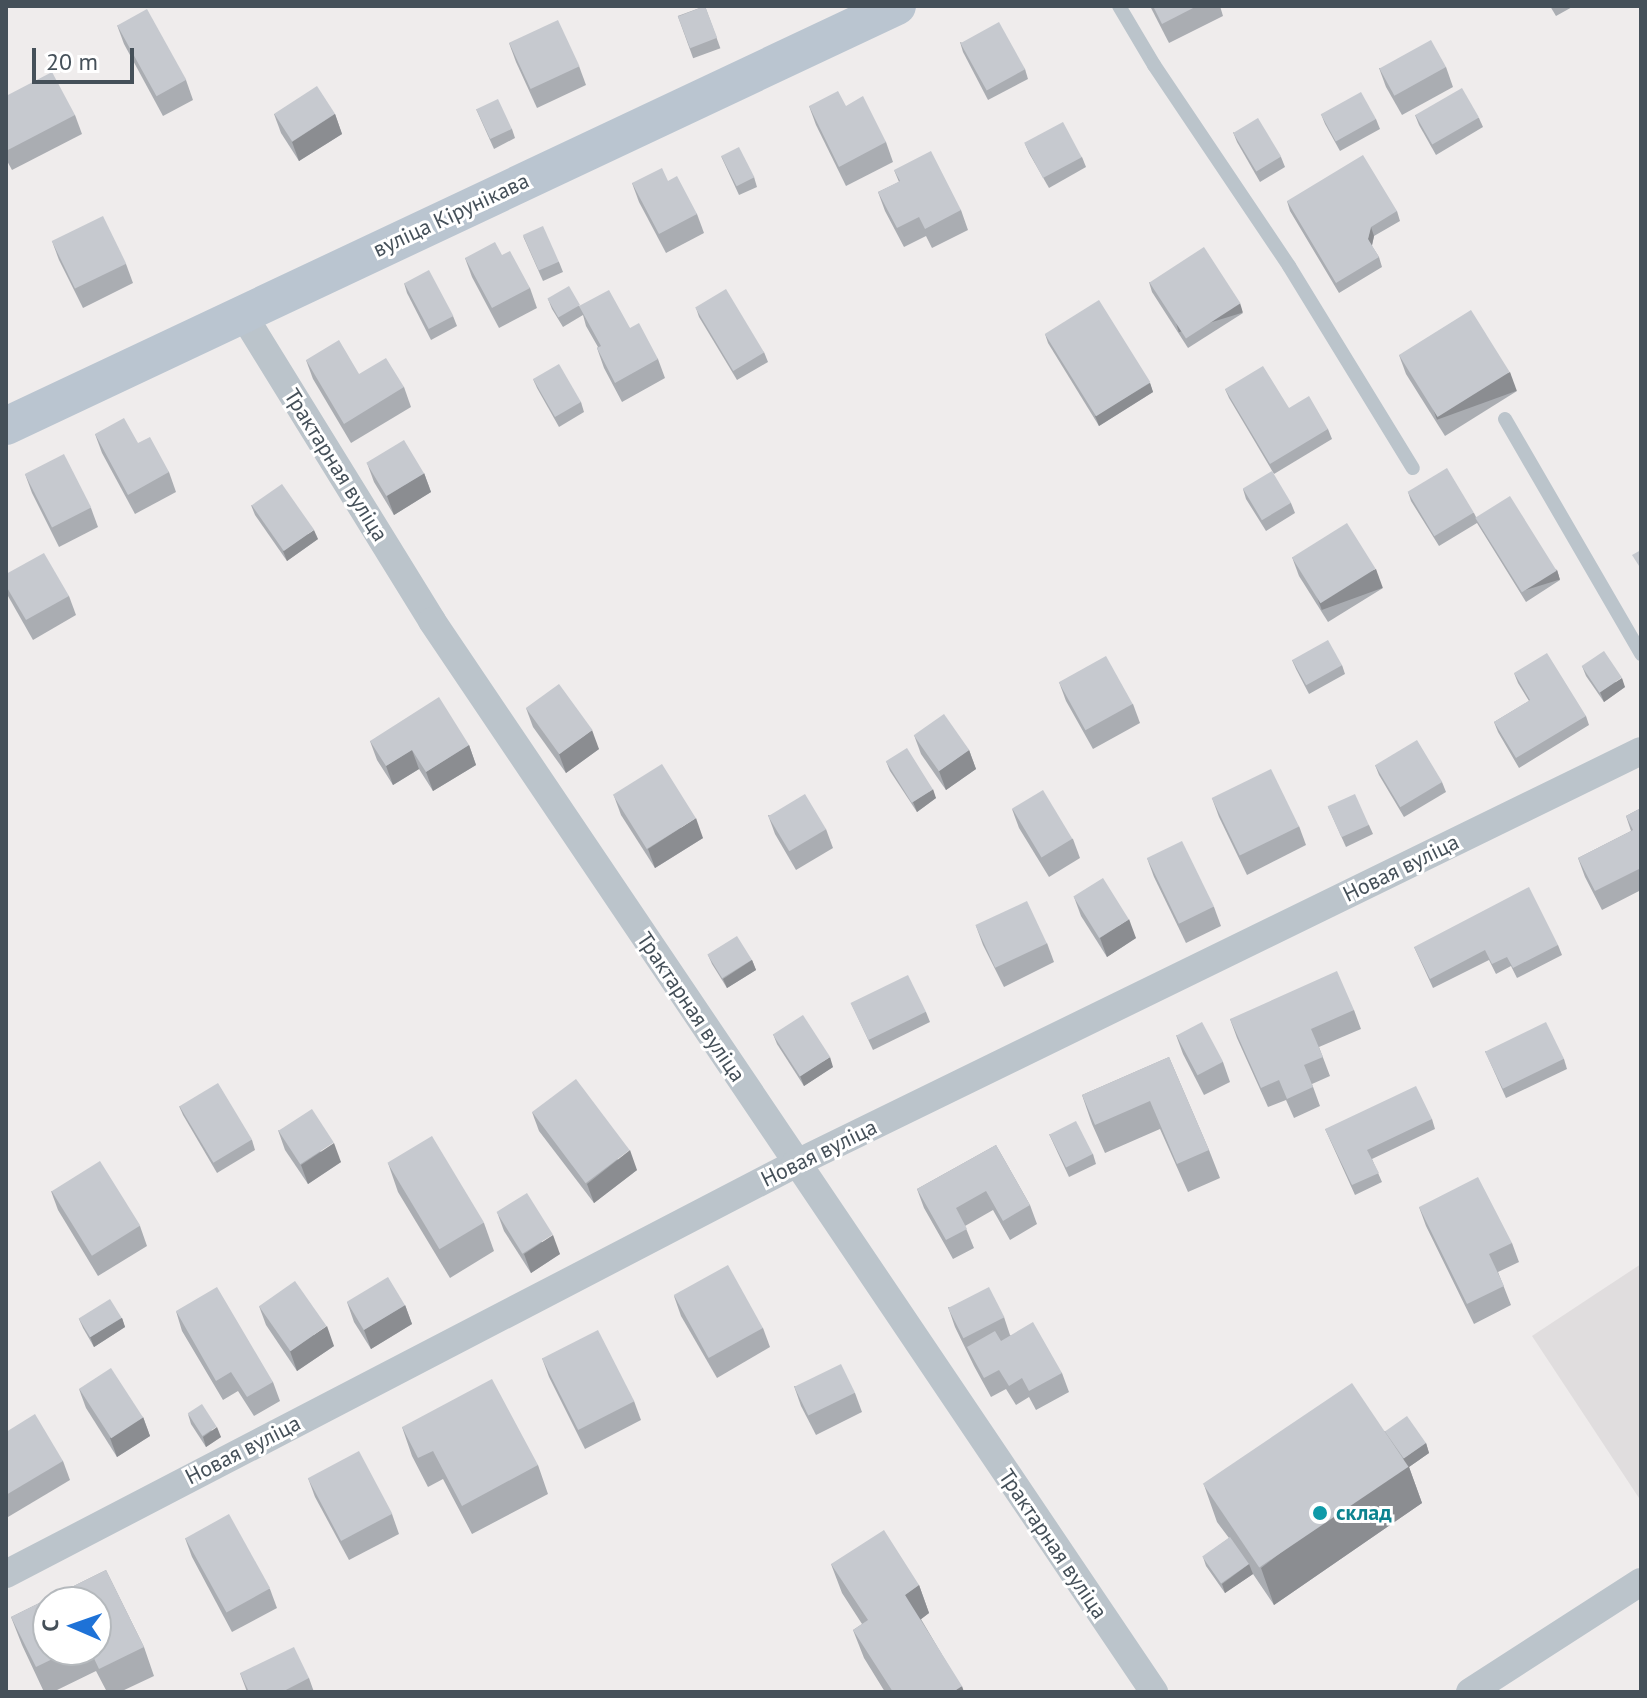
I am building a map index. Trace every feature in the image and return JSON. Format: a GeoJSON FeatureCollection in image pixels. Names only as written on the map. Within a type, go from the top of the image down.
{"type":"FeatureCollection","features":[{"type":"Feature","properties":{"kind":"street","name":"вуліца Кірунікава"},"geometry":{"type":"LineString","coordinates":[[6,426],[897,6]]}},
{"type":"Feature","properties":{"kind":"street","name":"Трактарная вуліца"},"geometry":{"type":"LineString","coordinates":[[242,313],[432,621],[795,1164],[1154,1692]]}},
{"type":"Feature","properties":{"kind":"street","name":"Новая вуліца"},"geometry":{"type":"LineString","coordinates":[[6,1574],[795,1164],[1641,751]]}},
{"type":"Feature","properties":{"kind":"street"},"geometry":{"type":"LineString","coordinates":[[1470,1692],[1641,1582]]}},
{"type":"Feature","properties":{"kind":"lane"},"geometry":{"type":"LineString","coordinates":[[1119,6],[1154,65],[1289,266],[1413,468]]}},
{"type":"Feature","properties":{"kind":"lane"},"geometry":{"type":"LineString","coordinates":[[1505,419],[1641,654]]}},
{"type":"Feature","properties":{"kind":"shaded area"},"geometry":{"type":"Polygon","coordinates":[[[1641,1264],[1641,1501],[1532,1336],[1641,1264]]]}},
{"type":"Feature","properties":{"kind":"building"},"geometry":{"type":"Polygon","coordinates":[[[705,6],[717,38],[690,48],[678,16],[705,6]]]}},
{"type":"Feature","properties":{"kind":"building"},"geometry":{"type":"Polygon","coordinates":[[[1153,6],[1197,6],[1162,24],[1153,6]]]}},
{"type":"Feature","properties":{"kind":"building"},"geometry":{"type":"Polygon","coordinates":[[[147,9],[186,80],[157,96],[117,25],[147,9]]]}},
{"type":"Feature","properties":{"kind":"building"},"geometry":{"type":"Polygon","coordinates":[[[558,20],[580,66],[531,89],[509,43],[558,20]]]}},
{"type":"Feature","properties":{"kind":"building"},"geometry":{"type":"Polygon","coordinates":[[[999,22],[1025,69],[987,91],[961,43],[999,22]]]}},
{"type":"Feature","properties":{"kind":"building"},"geometry":{"type":"Polygon","coordinates":[[[1431,40],[1446,67],[1394,96],[1379,69],[1431,40]]]}},
{"type":"Feature","properties":{"kind":"building"},"geometry":{"type":"Polygon","coordinates":[[[52,72],[75,115],[6,151],[6,96],[52,72]]]}},
{"type":"Feature","properties":{"kind":"building"},"geometry":{"type":"Polygon","coordinates":[[[317,86],[335,114],[292,141],[274,114],[317,86]]]}},
{"type":"Feature","properties":{"kind":"building"},"geometry":{"type":"Polygon","coordinates":[[[1462,88],[1479,117],[1432,144],[1415,115],[1462,88]]]}},
{"type":"Feature","properties":{"kind":"building"},"geometry":{"type":"Polygon","coordinates":[[[838,91],[846,106],[863,96],[886,142],[839,167],[809,106],[838,91]]]}},
{"type":"Feature","properties":{"kind":"building"},"geometry":{"type":"Polygon","coordinates":[[[1361,92],[1376,119],[1336,141],[1321,114],[1361,92]]]}},
{"type":"Feature","properties":{"kind":"building"},"geometry":{"type":"Polygon","coordinates":[[[498,99],[512,129],[490,139],[476,109],[498,99]]]}},
{"type":"Feature","properties":{"kind":"building"},"geometry":{"type":"Polygon","coordinates":[[[1258,118],[1281,157],[1256,172],[1233,133],[1258,118]]]}},
{"type":"Feature","properties":{"kind":"building"},"geometry":{"type":"Polygon","coordinates":[[[1063,122],[1082,157],[1043,178],[1024,143],[1063,122]]]}},
{"type":"Feature","properties":{"kind":"building"},"geometry":{"type":"Polygon","coordinates":[[[739,147],[754,177],[737,186],[721,156],[739,147]]]}},
{"type":"Feature","properties":{"kind":"building"},"geometry":{"type":"Polygon","coordinates":[[[931,151],[961,210],[925,229],[919,217],[897,228],[878,192],[900,181],[894,170],[931,151]]]}},
{"type":"Feature","properties":{"kind":"building"},"geometry":{"type":"Polygon","coordinates":[[[1363,155],[1397,211],[1371,227],[1368,239],[1379,257],[1336,283],[1287,201],[1363,155]]]}},
{"type":"Feature","properties":{"kind":"building"},"geometry":{"type":"Polygon","coordinates":[[[662,168],[668,181],[677,176],[697,214],[659,234],[632,183],[662,168]]]}},
{"type":"Feature","properties":{"kind":"building"},"geometry":{"type":"Polygon","coordinates":[[[103,216],[126,264],[75,289],[52,241],[103,216]]]}},
{"type":"Feature","properties":{"kind":"building"},"geometry":{"type":"Polygon","coordinates":[[[543,226],[559,262],[539,271],[523,235],[543,226]]]}},
{"type":"Feature","properties":{"kind":"building"},"geometry":{"type":"Polygon","coordinates":[[[495,242],[502,255],[510,251],[530,288],[492,308],[465,258],[495,242]]]}},
{"type":"Feature","properties":{"kind":"building"},"geometry":{"type":"Polygon","coordinates":[[[1204,247],[1240,303],[1186,339],[1149,282],[1204,247]]]}},
{"type":"Feature","properties":{"kind":"building"},"geometry":{"type":"Polygon","coordinates":[[[429,270],[453,316],[429,329],[404,283],[429,270]]]}},
{"type":"Feature","properties":{"kind":"building"},"geometry":{"type":"Polygon","coordinates":[[[569,286],[580,305],[558,318],[547,298],[569,286]]]}},
{"type":"Feature","properties":{"kind":"building"},"geometry":{"type":"Polygon","coordinates":[[[726,289],[764,352],[733,371],[695,308],[726,289]]]}},
{"type":"Feature","properties":{"kind":"building"},"geometry":{"type":"Polygon","coordinates":[[[609,290],[630,328],[639,323],[658,359],[615,383],[597,348],[601,346],[579,306],[609,290]]]}},
{"type":"Feature","properties":{"kind":"building"},"geometry":{"type":"Polygon","coordinates":[[[1099,300],[1150,382],[1096,416],[1045,334],[1099,300]]]}},
{"type":"Feature","properties":{"kind":"building"},"geometry":{"type":"Polygon","coordinates":[[[1471,310],[1510,372],[1438,417],[1399,355],[1471,310]]]}},
{"type":"Feature","properties":{"kind":"building"},"geometry":{"type":"Polygon","coordinates":[[[339,340],[359,374],[386,358],[404,387],[344,424],[306,360],[339,340]]]}},
{"type":"Feature","properties":{"kind":"building"},"geometry":{"type":"Polygon","coordinates":[[[559,364],[581,402],[555,417],[533,379],[559,364]]]}},
{"type":"Feature","properties":{"kind":"building"},"geometry":{"type":"Polygon","coordinates":[[[1263,366],[1289,408],[1309,396],[1328,429],[1270,464],[1225,389],[1263,366]]]}},
{"type":"Feature","properties":{"kind":"building"},"geometry":{"type":"Polygon","coordinates":[[[124,418],[138,443],[150,437],[169,472],[128,495],[95,434],[124,418]]]}},
{"type":"Feature","properties":{"kind":"building"},"geometry":{"type":"Polygon","coordinates":[[[404,440],[424,473],[386,496],[366,463],[404,440]]]}},
{"type":"Feature","properties":{"kind":"building"},"geometry":{"type":"Polygon","coordinates":[[[64,454],[91,507],[52,527],[25,474],[64,454]]]}},
{"type":"Feature","properties":{"kind":"building"},"geometry":{"type":"Polygon","coordinates":[[[1447,468],[1474,513],[1434,536],[1408,492],[1447,468]]]}},
{"type":"Feature","properties":{"kind":"building"},"geometry":{"type":"Polygon","coordinates":[[[1272,471],[1291,503],[1262,520],[1243,489],[1272,471]]]}},
{"type":"Feature","properties":{"kind":"building"},"geometry":{"type":"Polygon","coordinates":[[[282,484],[314,530],[284,551],[252,505],[282,484]]]}},
{"type":"Feature","properties":{"kind":"building"},"geometry":{"type":"Polygon","coordinates":[[[1510,496],[1557,571],[1522,592],[1475,518],[1510,496]]]}},
{"type":"Feature","properties":{"kind":"building"},"geometry":{"type":"Polygon","coordinates":[[[1347,523],[1376,569],[1320,603],[1292,557],[1347,523]]]}},
{"type":"Feature","properties":{"kind":"building"},"geometry":{"type":"Polygon","coordinates":[[[1641,550],[1641,569],[1632,555],[1641,550]]]}},
{"type":"Feature","properties":{"kind":"building"},"geometry":{"type":"Polygon","coordinates":[[[44,553],[69,596],[26,620],[6,586],[6,574],[44,553]]]}},
{"type":"Feature","properties":{"kind":"building"},"geometry":{"type":"Polygon","coordinates":[[[1328,640],[1342,665],[1306,685],[1292,660],[1328,640]]]}},
{"type":"Feature","properties":{"kind":"building"},"geometry":{"type":"Polygon","coordinates":[[[1604,651],[1622,678],[1600,693],[1582,666],[1604,651]]]}},
{"type":"Feature","properties":{"kind":"building"},"geometry":{"type":"Polygon","coordinates":[[[1547,653],[1586,716],[1516,758],[1494,722],[1530,700],[1514,673],[1547,653]]]}},
{"type":"Feature","properties":{"kind":"building"},"geometry":{"type":"Polygon","coordinates":[[[1106,656],[1133,704],[1085,730],[1059,682],[1106,656]]]}},
{"type":"Feature","properties":{"kind":"building"},"geometry":{"type":"Polygon","coordinates":[[[559,684],[593,730],[559,754],[526,708],[559,684]]]}},
{"type":"Feature","properties":{"kind":"building"},"geometry":{"type":"Polygon","coordinates":[[[439,697],[469,745],[426,772],[412,750],[386,766],[370,741],[439,697]]]}},
{"type":"Feature","properties":{"kind":"building"},"geometry":{"type":"Polygon","coordinates":[[[944,714],[969,750],[939,771],[914,735],[944,714]]]}},
{"type":"Feature","properties":{"kind":"building"},"geometry":{"type":"Polygon","coordinates":[[[1417,740],[1442,782],[1400,807],[1375,765],[1417,740]]]}},
{"type":"Feature","properties":{"kind":"building"},"geometry":{"type":"Polygon","coordinates":[[[907,748],[933,790],[912,803],[886,761],[907,748]]]}},
{"type":"Feature","properties":{"kind":"building"},"geometry":{"type":"Polygon","coordinates":[[[662,764],[696,818],[647,849],[613,795],[662,764]]]}},
{"type":"Feature","properties":{"kind":"building"},"geometry":{"type":"Polygon","coordinates":[[[1271,769],[1299,827],[1240,855],[1212,798],[1271,769]]]}},
{"type":"Feature","properties":{"kind":"building"},"geometry":{"type":"Polygon","coordinates":[[[1043,790],[1072,839],[1041,857],[1012,809],[1043,790]]]}},
{"type":"Feature","properties":{"kind":"building"},"geometry":{"type":"Polygon","coordinates":[[[805,794],[826,829],[789,851],[768,816],[805,794]]]}},
{"type":"Feature","properties":{"kind":"building"},"geometry":{"type":"Polygon","coordinates":[[[1355,794],[1369,825],[1341,837],[1328,806],[1355,794]]]}},
{"type":"Feature","properties":{"kind":"building"},"geometry":{"type":"Polygon","coordinates":[[[1641,808],[1641,868],[1595,891],[1578,858],[1633,830],[1626,816],[1641,808]]]}},
{"type":"Feature","properties":{"kind":"building"},"geometry":{"type":"Polygon","coordinates":[[[1182,841],[1214,907],[1179,924],[1147,858],[1182,841]]]}},
{"type":"Feature","properties":{"kind":"building"},"geometry":{"type":"Polygon","coordinates":[[[1103,878],[1129,920],[1099,938],[1073,897],[1103,878]]]}},
{"type":"Feature","properties":{"kind":"building"},"geometry":{"type":"Polygon","coordinates":[[[1529,887],[1558,945],[1513,968],[1507,957],[1492,964],[1485,950],[1430,979],[1414,947],[1529,887]]]}},
{"type":"Feature","properties":{"kind":"building"},"geometry":{"type":"Polygon","coordinates":[[[1027,901],[1047,944],[995,968],[975,925],[1027,901]]]}},
{"type":"Feature","properties":{"kind":"building"},"geometry":{"type":"Polygon","coordinates":[[[737,936],[752,960],[722,978],[707,955],[737,936]]]}},
{"type":"Feature","properties":{"kind":"building"},"geometry":{"type":"Polygon","coordinates":[[[1337,971],[1354,1010],[1311,1029],[1323,1057],[1304,1065],[1313,1087],[1287,1099],[1279,1080],[1261,1088],[1230,1019],[1337,971]]]}},
{"type":"Feature","properties":{"kind":"building"},"geometry":{"type":"Polygon","coordinates":[[[908,975],[926,1012],[868,1040],[850,1003],[908,975]]]}},
{"type":"Feature","properties":{"kind":"building"},"geometry":{"type":"Polygon","coordinates":[[[803,1015],[830,1057],[800,1077],[773,1035],[803,1015]]]}},
{"type":"Feature","properties":{"kind":"building"},"geometry":{"type":"Polygon","coordinates":[[[1202,1022],[1223,1062],[1198,1075],[1176,1036],[1202,1022]]]}},
{"type":"Feature","properties":{"kind":"building"},"geometry":{"type":"Polygon","coordinates":[[[1546,1022],[1564,1059],[1503,1089],[1485,1052],[1546,1022]]]}},
{"type":"Feature","properties":{"kind":"building"},"geometry":{"type":"Polygon","coordinates":[[[1169,1057],[1209,1150],[1177,1164],[1150,1101],[1095,1125],[1082,1095],[1169,1057]]]}},
{"type":"Feature","properties":{"kind":"building"},"geometry":{"type":"Polygon","coordinates":[[[576,1079],[630,1150],[586,1183],[532,1112],[576,1079]]]}},
{"type":"Feature","properties":{"kind":"building"},"geometry":{"type":"Polygon","coordinates":[[[218,1083],[252,1140],[213,1163],[179,1106],[218,1083]]]}},
{"type":"Feature","properties":{"kind":"building"},"geometry":{"type":"Polygon","coordinates":[[[1416,1086],[1432,1119],[1367,1150],[1379,1173],[1352,1185],[1325,1129],[1416,1086]]]}},
{"type":"Feature","properties":{"kind":"building"},"geometry":{"type":"Polygon","coordinates":[[[312,1109],[334,1143],[300,1164],[278,1131],[312,1109]]]}},
{"type":"Feature","properties":{"kind":"building"},"geometry":{"type":"Polygon","coordinates":[[[1076,1121],[1093,1154],[1066,1168],[1049,1135],[1076,1121]]]}},
{"type":"Feature","properties":{"kind":"building"},"geometry":{"type":"Polygon","coordinates":[[[432,1136],[484,1223],[439,1249],[387,1163],[432,1136]]]}},
{"type":"Feature","properties":{"kind":"building"},"geometry":{"type":"Polygon","coordinates":[[[996,1145],[1030,1205],[1003,1221],[986,1191],[956,1208],[967,1229],[946,1240],[917,1189],[996,1145]]]}},
{"type":"Feature","properties":{"kind":"building"},"geometry":{"type":"Polygon","coordinates":[[[100,1161],[140,1225],[92,1256],[52,1191],[100,1161]]]}},
{"type":"Feature","properties":{"kind":"building"},"geometry":{"type":"Polygon","coordinates":[[[1478,1177],[1512,1243],[1489,1254],[1504,1286],[1467,1304],[1419,1207],[1478,1177]]]}},
{"type":"Feature","properties":{"kind":"building"},"geometry":{"type":"Polygon","coordinates":[[[527,1193],[553,1235],[522,1254],[496,1212],[527,1193]]]}},
{"type":"Feature","properties":{"kind":"building"},"geometry":{"type":"Polygon","coordinates":[[[728,1265],[763,1328],[709,1358],[674,1295],[728,1265]]]}},
{"type":"Feature","properties":{"kind":"building"},"geometry":{"type":"Polygon","coordinates":[[[388,1277],[405,1305],[364,1330],[347,1302],[388,1277]]]}},
{"type":"Feature","properties":{"kind":"building"},"geometry":{"type":"Polygon","coordinates":[[[295,1281],[327,1326],[291,1351],[259,1306],[295,1281]]]}},
{"type":"Feature","properties":{"kind":"building"},"geometry":{"type":"Polygon","coordinates":[[[217,1287],[273,1382],[247,1397],[231,1372],[216,1381],[176,1311],[217,1287]]]}},
{"type":"Feature","properties":{"kind":"building"},"geometry":{"type":"Polygon","coordinates":[[[989,1287],[1004,1317],[963,1338],[948,1308],[989,1287]]]}},
{"type":"Feature","properties":{"kind":"building"},"geometry":{"type":"Polygon","coordinates":[[[110,1299],[122,1318],[90,1337],[79,1319],[110,1299]]]}},
{"type":"Feature","properties":{"kind":"building"},"geometry":{"type":"Polygon","coordinates":[[[1033,1322],[1062,1373],[1029,1391],[1022,1378],[1009,1386],[999,1370],[984,1378],[967,1347],[995,1331],[1001,1341],[1033,1322]]]}},
{"type":"Feature","properties":{"kind":"building"},"geometry":{"type":"Polygon","coordinates":[[[598,1330],[634,1401],[578,1430],[542,1359],[598,1330]]]}},
{"type":"Feature","properties":{"kind":"building"},"geometry":{"type":"Polygon","coordinates":[[[841,1364],[855,1393],[808,1416],[794,1387],[841,1364]]]}},
{"type":"Feature","properties":{"kind":"building"},"geometry":{"type":"Polygon","coordinates":[[[111,1368],[143,1417],[111,1438],[79,1389],[111,1368]]]}},
{"type":"Feature","properties":{"kind":"building"},"geometry":{"type":"Polygon","coordinates":[[[492,1379],[538,1465],[462,1506],[433,1451],[418,1458],[402,1427],[492,1379]]]}},
{"type":"Feature","properties":{"kind":"building"},"geometry":{"type":"Polygon","coordinates":[[[1352,1383],[1408,1467],[1259,1567],[1203,1484],[1352,1383]]]}},
{"type":"Feature","properties":{"kind":"building"},"geometry":{"type":"Polygon","coordinates":[[[202,1404],[217,1427],[202,1436],[188,1413],[202,1404]]]}},
{"type":"Feature","properties":{"kind":"building"},"geometry":{"type":"Polygon","coordinates":[[[35,1414],[63,1461],[6,1495],[6,1432],[35,1414]]]}},
{"type":"Feature","properties":{"kind":"building"},"geometry":{"type":"Polygon","coordinates":[[[1407,1416],[1426,1443],[1404,1459],[1385,1431],[1407,1416]]]}},
{"type":"Feature","properties":{"kind":"building"},"geometry":{"type":"Polygon","coordinates":[[[359,1451],[392,1514],[341,1541],[308,1478],[359,1451]]]}},
{"type":"Feature","properties":{"kind":"building"},"geometry":{"type":"Polygon","coordinates":[[[229,1514],[270,1588],[226,1613],[185,1538],[229,1514]]]}},
{"type":"Feature","properties":{"kind":"building"},"geometry":{"type":"Polygon","coordinates":[[[884,1530],[919,1585],[905,1595],[962,1686],[953,1692],[893,1692],[853,1630],[868,1620],[831,1564],[884,1530]]]}},
{"type":"Feature","properties":{"kind":"building"},"geometry":{"type":"Polygon","coordinates":[[[1230,1537],[1249,1564],[1221,1584],[1202,1557],[1230,1537]]]}},
{"type":"Feature","properties":{"kind":"building"},"geometry":{"type":"Polygon","coordinates":[[[106,1570],[144,1647],[112,1663],[112,1586],[74,1586],[106,1570]]]}},
{"type":"Feature","properties":{"kind":"building"},"geometry":{"type":"Polygon","coordinates":[[[32,1607],[32,1659],[11,1617],[32,1607]]]}},
{"type":"Feature","properties":{"kind":"building"},"geometry":{"type":"Polygon","coordinates":[[[294,1647],[309,1678],[282,1692],[249,1692],[240,1673],[294,1647]]]}},
{"type":"Feature","properties":{"kind":"place","name":"склад"},"geometry":{"type":"Point","coordinates":[1320,1513]}}]}
